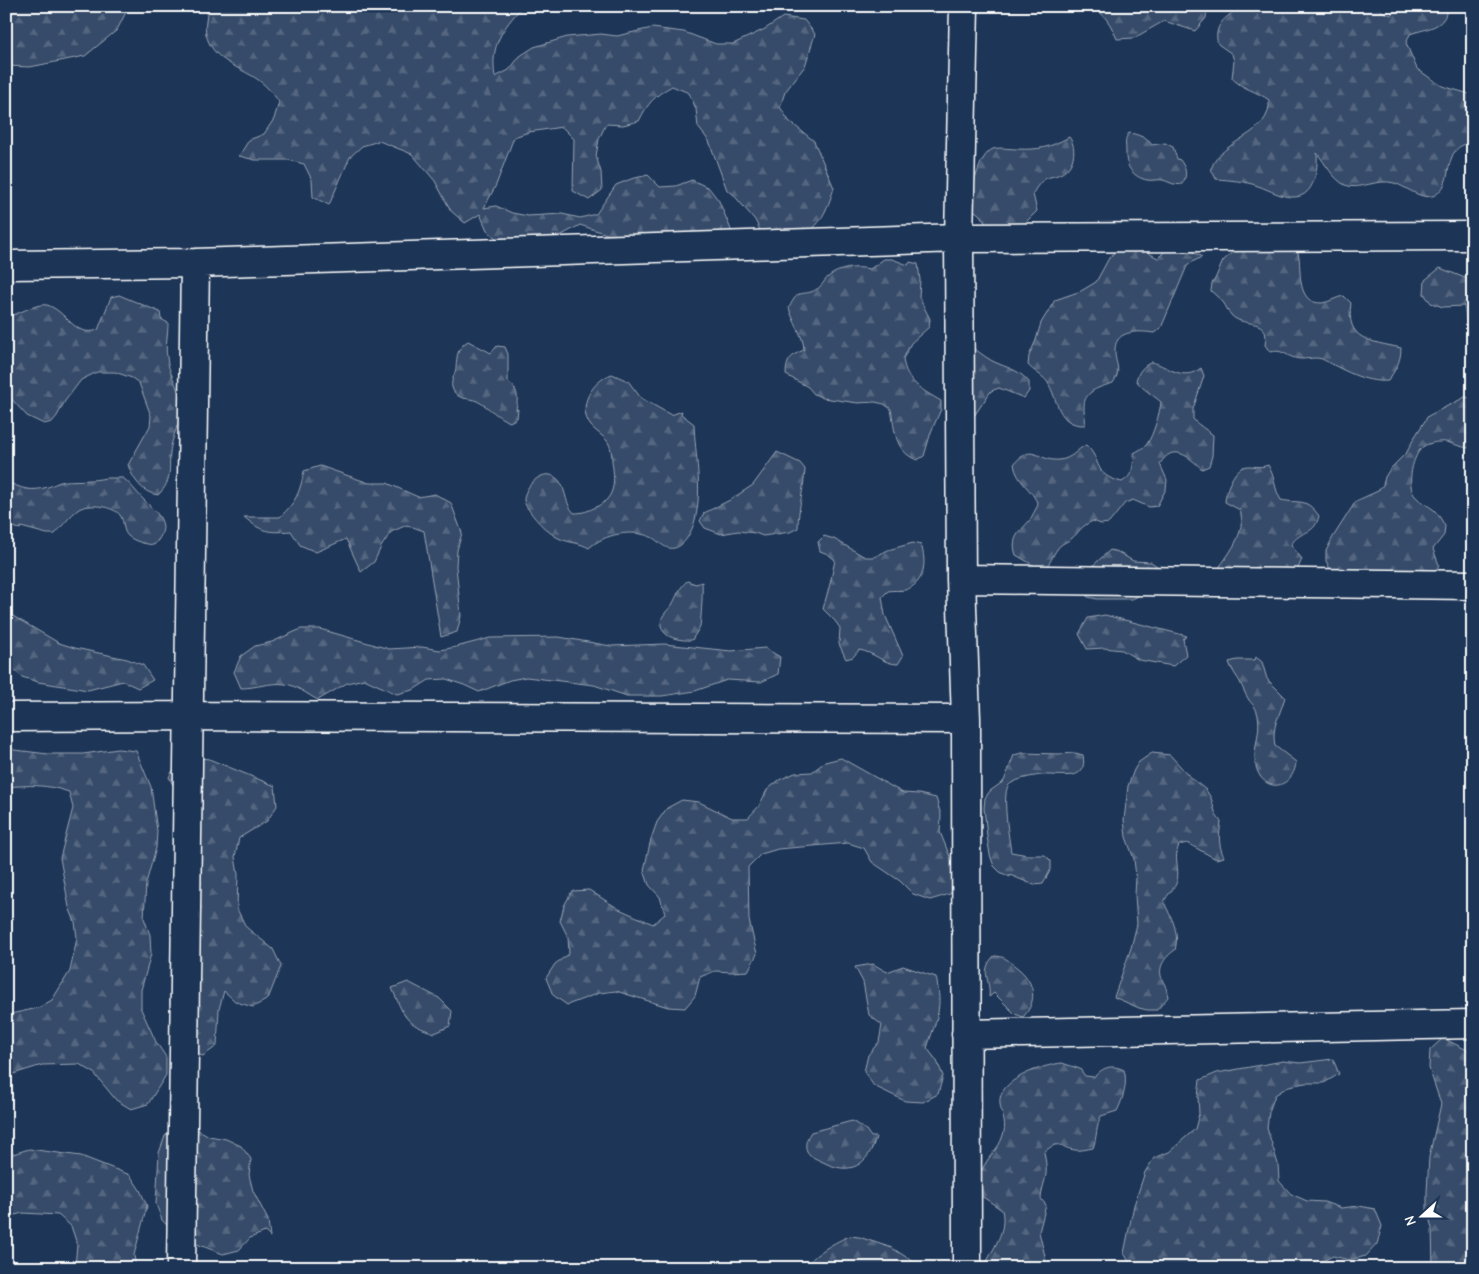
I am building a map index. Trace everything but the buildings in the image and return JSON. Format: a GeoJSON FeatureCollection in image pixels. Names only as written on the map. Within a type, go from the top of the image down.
{"type":"FeatureCollection","features":[{"type":"Feature","properties":{"kind":"street"},"geometry":{"type":"LineString","coordinates":[[964,6],[959,238],[961,579],[966,719],[967,1268]]}},
{"type":"Feature","properties":{"kind":"street"},"geometry":{"type":"LineString","coordinates":[[6,265],[195,263],[959,238],[1473,236]]}},
{"type":"Feature","properties":{"kind":"street"},"geometry":{"type":"LineString","coordinates":[[182,1268],[195,263]]}},
{"type":"Feature","properties":{"kind":"street"},"geometry":{"type":"LineString","coordinates":[[961,579],[1473,585]]}},
{"type":"Feature","properties":{"kind":"street"},"geometry":{"type":"LineString","coordinates":[[6,717],[966,719]]}},
{"type":"Feature","properties":{"kind":"street"},"geometry":{"type":"LineString","coordinates":[[966,1034],[1473,1024]]}},
{"type":"Feature","properties":{"kind":"green space"},"geometry":{"type":"Polygon","coordinates":[[[6,6],[129,6],[117,30],[85,56],[30,67],[6,66],[6,6]]]}},
{"type":"Feature","properties":{"kind":"green space"},"geometry":{"type":"Polygon","coordinates":[[[207,6],[523,6],[509,22],[499,38],[494,56],[495,77],[509,70],[520,56],[534,47],[567,37],[601,34],[617,36],[652,28],[684,32],[716,44],[733,44],[765,29],[783,17],[804,20],[815,34],[805,66],[785,92],[780,107],[789,121],[814,141],[834,188],[824,213],[811,229],[801,233],[763,236],[755,220],[732,193],[727,190],[709,141],[698,127],[696,109],[689,93],[672,86],[652,100],[639,121],[623,125],[606,124],[599,139],[596,156],[601,172],[602,190],[589,200],[573,191],[574,139],[562,127],[529,132],[514,137],[496,185],[484,208],[496,206],[512,213],[528,216],[562,214],[580,218],[596,214],[616,185],[648,175],[660,187],[676,186],[692,180],[709,188],[719,201],[732,232],[649,248],[580,225],[549,242],[499,241],[487,230],[480,214],[465,223],[451,211],[435,181],[412,154],[379,141],[362,146],[350,157],[329,205],[313,197],[312,180],[304,164],[288,160],[255,160],[239,156],[249,140],[264,134],[274,119],[279,102],[262,82],[232,65],[213,50],[206,34],[207,6]]]}},
{"type":"Feature","properties":{"kind":"green space"},"geometry":{"type":"Polygon","coordinates":[[[1090,6],[1207,6],[1206,18],[1195,31],[1164,21],[1134,38],[1117,39],[1107,20],[1100,12],[1090,6]]]}},
{"type":"Feature","properties":{"kind":"green space"},"geometry":{"type":"Polygon","coordinates":[[[1244,6],[1377,6],[1383,12],[1391,15],[1397,6],[1447,6],[1444,19],[1440,23],[1410,34],[1406,43],[1417,69],[1442,86],[1473,95],[1473,141],[1456,150],[1443,187],[1439,192],[1434,196],[1428,197],[1388,182],[1356,187],[1345,185],[1333,175],[1317,153],[1316,173],[1311,187],[1307,192],[1295,197],[1285,196],[1248,183],[1216,179],[1211,169],[1216,159],[1225,150],[1263,122],[1268,112],[1269,100],[1240,85],[1232,78],[1234,61],[1232,54],[1218,44],[1217,31],[1223,20],[1244,6]]]}},
{"type":"Feature","properties":{"kind":"green space"},"geometry":{"type":"Polygon","coordinates":[[[1129,133],[1148,140],[1152,145],[1165,143],[1173,147],[1177,159],[1180,160],[1185,169],[1186,175],[1182,184],[1161,180],[1147,180],[1137,176],[1130,170],[1126,157],[1126,140],[1129,133]]]}},
{"type":"Feature","properties":{"kind":"green space"},"geometry":{"type":"Polygon","coordinates":[[[1069,137],[1074,152],[1069,167],[1058,175],[1044,179],[1037,187],[1033,194],[1037,211],[1025,223],[1018,238],[991,231],[979,214],[972,209],[974,185],[983,159],[993,149],[1038,149],[1056,144],[1069,137]]]}},
{"type":"Feature","properties":{"kind":"green space"},"geometry":{"type":"Polygon","coordinates":[[[1256,230],[1293,238],[1299,257],[1302,286],[1308,298],[1314,302],[1322,303],[1344,296],[1351,303],[1350,316],[1356,332],[1370,341],[1401,348],[1399,362],[1388,381],[1362,378],[1319,358],[1298,359],[1281,352],[1270,352],[1265,345],[1266,336],[1264,330],[1260,326],[1237,320],[1232,316],[1223,302],[1211,291],[1212,283],[1223,261],[1256,230]]]}},
{"type":"Feature","properties":{"kind":"green space"},"geometry":{"type":"Polygon","coordinates":[[[1122,244],[1139,246],[1158,258],[1170,246],[1179,244],[1202,257],[1187,266],[1161,328],[1154,333],[1130,333],[1124,335],[1116,342],[1115,354],[1118,370],[1116,378],[1113,383],[1098,388],[1086,397],[1084,402],[1085,425],[1076,424],[1064,416],[1046,381],[1028,365],[1029,356],[1041,323],[1055,300],[1081,291],[1096,282],[1109,258],[1122,244]]]}},
{"type":"Feature","properties":{"kind":"green space"},"geometry":{"type":"Polygon","coordinates":[[[884,259],[892,259],[908,265],[910,262],[918,264],[920,280],[919,297],[930,319],[929,327],[911,343],[903,359],[911,379],[921,389],[941,401],[941,409],[931,432],[924,456],[917,460],[909,456],[900,445],[895,432],[891,409],[884,404],[875,402],[858,403],[823,398],[786,375],[790,359],[804,350],[804,345],[789,308],[792,301],[799,295],[820,287],[832,274],[853,268],[870,269],[884,259]]]}},
{"type":"Feature","properties":{"kind":"green space"},"geometry":{"type":"Polygon","coordinates":[[[1440,268],[1465,278],[1473,278],[1473,336],[1468,331],[1464,306],[1443,307],[1431,303],[1424,294],[1425,280],[1440,268]]]}},
{"type":"Feature","properties":{"kind":"green space"},"geometry":{"type":"Polygon","coordinates":[[[119,295],[160,312],[161,319],[168,323],[166,349],[168,363],[178,390],[180,407],[171,446],[169,477],[158,495],[152,494],[139,484],[128,465],[150,426],[151,416],[139,383],[132,378],[115,372],[97,372],[81,380],[52,422],[44,424],[27,416],[6,393],[6,313],[13,315],[35,306],[47,305],[54,308],[83,330],[98,330],[111,297],[119,295]]]}},
{"type":"Feature","properties":{"kind":"green space"},"geometry":{"type":"Polygon","coordinates":[[[468,341],[491,353],[497,346],[505,347],[508,354],[508,382],[517,394],[517,418],[510,422],[477,401],[458,396],[453,390],[452,382],[458,352],[468,341]]]}},
{"type":"Feature","properties":{"kind":"green space"},"geometry":{"type":"Polygon","coordinates":[[[968,344],[991,360],[1022,375],[1029,382],[1029,391],[1024,398],[999,388],[991,391],[963,437],[968,344]]]}},
{"type":"Feature","properties":{"kind":"green space"},"geometry":{"type":"Polygon","coordinates":[[[1152,362],[1182,374],[1188,374],[1201,368],[1204,376],[1193,409],[1193,419],[1213,435],[1212,456],[1209,466],[1202,469],[1186,456],[1176,453],[1170,454],[1160,464],[1167,480],[1166,489],[1157,506],[1149,507],[1133,500],[1125,503],[1109,523],[1101,524],[1093,521],[1089,523],[1060,546],[1048,565],[1042,570],[1016,555],[1014,549],[1015,539],[1030,520],[1038,505],[1036,499],[1018,476],[1014,464],[1021,457],[1031,453],[1052,460],[1063,459],[1071,456],[1086,445],[1106,476],[1122,482],[1129,476],[1132,469],[1134,453],[1147,444],[1154,430],[1159,412],[1161,402],[1136,380],[1142,369],[1152,362]]]}},
{"type":"Feature","properties":{"kind":"green space"},"geometry":{"type":"Polygon","coordinates":[[[612,374],[628,381],[641,398],[671,415],[682,411],[681,414],[694,424],[698,484],[697,508],[692,529],[683,543],[674,548],[669,548],[645,535],[628,533],[603,539],[589,548],[563,540],[554,535],[544,528],[524,503],[525,495],[530,485],[539,477],[545,475],[550,475],[559,480],[568,504],[574,513],[590,510],[603,503],[611,494],[614,482],[611,449],[606,440],[591,426],[585,411],[588,396],[598,382],[612,374]]]}},
{"type":"Feature","properties":{"kind":"green space"},"geometry":{"type":"Polygon","coordinates":[[[1465,397],[1473,398],[1473,448],[1451,443],[1435,442],[1424,446],[1420,450],[1412,470],[1412,491],[1419,500],[1434,510],[1445,526],[1444,535],[1433,549],[1439,565],[1434,573],[1333,575],[1326,561],[1326,551],[1356,501],[1378,491],[1383,485],[1390,469],[1407,452],[1428,416],[1465,397]]]}},
{"type":"Feature","properties":{"kind":"green space"},"geometry":{"type":"Polygon","coordinates":[[[777,452],[800,463],[805,469],[798,528],[790,532],[763,536],[738,531],[721,534],[705,528],[700,521],[704,513],[730,500],[753,485],[777,452]]]}},
{"type":"Feature","properties":{"kind":"green space"},"geometry":{"type":"Polygon","coordinates":[[[1268,465],[1281,500],[1302,502],[1310,506],[1319,516],[1314,527],[1298,537],[1291,545],[1302,559],[1295,575],[1280,579],[1258,567],[1215,573],[1235,543],[1241,527],[1240,510],[1225,502],[1230,482],[1239,469],[1243,467],[1268,465]]]}},
{"type":"Feature","properties":{"kind":"green space"},"geometry":{"type":"Polygon","coordinates":[[[320,466],[369,483],[387,483],[418,497],[435,494],[451,503],[462,533],[457,550],[456,566],[461,616],[457,632],[441,637],[424,531],[407,525],[391,532],[374,562],[361,572],[346,539],[316,552],[300,545],[291,531],[276,532],[260,529],[244,517],[280,517],[296,496],[304,471],[320,466]]]}},
{"type":"Feature","properties":{"kind":"green space"},"geometry":{"type":"Polygon","coordinates":[[[123,478],[158,515],[163,526],[160,538],[154,545],[128,536],[120,515],[112,509],[101,506],[89,506],[79,509],[55,534],[6,525],[6,481],[22,488],[36,489],[64,481],[123,478]]]}},
{"type":"Feature","properties":{"kind":"green space"},"geometry":{"type":"Polygon","coordinates":[[[824,536],[834,539],[865,557],[874,557],[888,550],[913,543],[921,545],[924,565],[917,583],[905,590],[888,591],[882,597],[885,615],[903,656],[898,664],[859,650],[853,657],[846,659],[839,644],[840,628],[823,609],[835,560],[828,554],[820,551],[818,542],[824,536]]]}},
{"type":"Feature","properties":{"kind":"green space"},"geometry":{"type":"Polygon","coordinates":[[[1110,550],[1118,552],[1133,561],[1151,562],[1166,572],[1156,588],[1132,599],[1097,599],[1088,597],[1081,592],[1088,570],[1110,550]]]}},
{"type":"Feature","properties":{"kind":"green space"},"geometry":{"type":"Polygon","coordinates":[[[687,581],[696,584],[702,582],[700,626],[692,640],[681,640],[665,634],[661,624],[663,616],[687,581]]]}},
{"type":"Feature","properties":{"kind":"green space"},"geometry":{"type":"Polygon","coordinates":[[[6,612],[59,643],[127,659],[143,665],[153,680],[138,688],[123,681],[88,690],[38,682],[22,677],[6,663],[6,612]]]}},
{"type":"Feature","properties":{"kind":"green space"},"geometry":{"type":"Polygon","coordinates":[[[1105,615],[1187,636],[1183,639],[1186,655],[1173,666],[1139,660],[1122,650],[1087,649],[1079,634],[1088,618],[1105,615]]]}},
{"type":"Feature","properties":{"kind":"green space"},"geometry":{"type":"Polygon","coordinates":[[[301,629],[320,629],[389,649],[422,647],[440,650],[490,638],[559,637],[611,646],[664,644],[731,651],[765,648],[780,657],[778,674],[761,682],[727,680],[695,691],[662,696],[627,696],[594,685],[526,677],[510,680],[479,692],[446,679],[429,680],[413,690],[397,694],[364,679],[347,683],[318,700],[298,688],[285,684],[241,688],[234,672],[241,656],[255,646],[272,642],[301,629]]]}},
{"type":"Feature","properties":{"kind":"green space"},"geometry":{"type":"Polygon","coordinates":[[[1256,657],[1262,662],[1267,679],[1285,697],[1275,727],[1275,746],[1296,762],[1295,769],[1288,780],[1277,785],[1265,782],[1256,768],[1255,752],[1259,728],[1257,712],[1229,662],[1255,660],[1256,657]]]}},
{"type":"Feature","properties":{"kind":"green space"},"geometry":{"type":"Polygon","coordinates":[[[6,749],[48,754],[83,754],[118,749],[136,751],[151,787],[157,831],[156,848],[146,883],[144,918],[150,935],[151,954],[141,990],[141,1009],[156,1042],[166,1057],[166,1075],[148,1104],[131,1109],[116,1100],[93,1072],[79,1064],[42,1065],[10,1075],[6,1083],[6,1015],[38,1008],[52,1000],[70,971],[77,938],[60,858],[73,808],[69,792],[38,786],[6,787],[6,749]]]}},
{"type":"Feature","properties":{"kind":"green space"},"geometry":{"type":"Polygon","coordinates":[[[1022,753],[1075,753],[1083,755],[1084,763],[1079,773],[1068,776],[1033,776],[1011,783],[1006,791],[1011,852],[1045,855],[1051,861],[1051,869],[1043,884],[1034,885],[1000,872],[994,866],[990,855],[984,808],[985,798],[990,791],[1004,781],[1014,755],[1022,753]]]}},
{"type":"Feature","properties":{"kind":"green space"},"geometry":{"type":"Polygon","coordinates":[[[1152,753],[1170,755],[1191,778],[1206,790],[1211,798],[1216,815],[1221,822],[1220,840],[1224,857],[1216,859],[1187,843],[1179,845],[1177,850],[1177,881],[1164,902],[1176,931],[1175,950],[1165,959],[1161,967],[1161,976],[1168,997],[1157,1010],[1147,1010],[1114,997],[1137,924],[1134,859],[1126,837],[1124,820],[1128,786],[1139,762],[1152,753]]]}},
{"type":"Feature","properties":{"kind":"green space"},"geometry":{"type":"Polygon","coordinates":[[[192,757],[209,759],[275,786],[277,806],[267,821],[239,838],[235,857],[238,874],[237,909],[246,927],[273,949],[281,966],[268,999],[253,1007],[236,1002],[224,991],[219,1009],[217,1046],[203,1056],[191,1052],[184,808],[169,777],[177,763],[192,757]]]}},
{"type":"Feature","properties":{"kind":"green space"},"geometry":{"type":"Polygon","coordinates":[[[841,758],[903,793],[936,798],[941,815],[940,832],[959,879],[950,894],[930,900],[913,894],[900,881],[872,862],[864,848],[848,843],[778,849],[761,854],[748,867],[749,920],[757,954],[748,971],[715,971],[700,977],[695,996],[685,1008],[668,1007],[616,991],[599,993],[567,1005],[553,995],[546,978],[555,964],[569,954],[568,937],[560,921],[564,906],[572,891],[589,890],[619,909],[653,924],[665,914],[660,897],[649,885],[644,870],[657,822],[667,808],[682,800],[699,802],[732,818],[748,818],[759,806],[767,790],[779,780],[795,773],[812,772],[825,762],[841,758]]]}},
{"type":"Feature","properties":{"kind":"green space"},"geometry":{"type":"Polygon","coordinates":[[[994,956],[1008,960],[1021,971],[1030,983],[1033,996],[1028,1010],[1023,1017],[1015,1014],[994,993],[989,997],[986,971],[994,956]]]}},
{"type":"Feature","properties":{"kind":"green space"},"geometry":{"type":"Polygon","coordinates":[[[873,964],[887,972],[903,966],[936,977],[939,997],[938,1013],[927,1048],[937,1061],[943,1076],[938,1094],[923,1102],[905,1101],[874,1086],[864,1072],[868,1055],[879,1042],[882,1025],[869,1015],[863,982],[855,967],[873,964]]]}},
{"type":"Feature","properties":{"kind":"green space"},"geometry":{"type":"Polygon","coordinates":[[[408,982],[439,998],[452,1011],[450,1026],[435,1033],[417,1026],[406,1018],[392,988],[408,982]]]}},
{"type":"Feature","properties":{"kind":"green space"},"geometry":{"type":"Polygon","coordinates":[[[1443,1038],[1473,1053],[1473,1268],[1433,1268],[1432,1228],[1427,1210],[1427,1192],[1429,1157],[1441,1104],[1429,1068],[1430,1050],[1443,1038]]]}},
{"type":"Feature","properties":{"kind":"green space"},"geometry":{"type":"Polygon","coordinates":[[[1333,1059],[1339,1074],[1324,1083],[1305,1083],[1289,1086],[1275,1095],[1269,1112],[1267,1128],[1278,1164],[1279,1181],[1291,1194],[1307,1201],[1324,1202],[1341,1208],[1359,1206],[1375,1209],[1382,1226],[1377,1244],[1366,1256],[1349,1260],[1333,1256],[1316,1264],[1313,1268],[1132,1267],[1124,1253],[1134,1205],[1145,1172],[1154,1158],[1169,1152],[1195,1129],[1199,1114],[1198,1096],[1200,1080],[1217,1073],[1283,1061],[1300,1063],[1333,1059]]]}},
{"type":"Feature","properties":{"kind":"green space"},"geometry":{"type":"Polygon","coordinates":[[[1062,1063],[1080,1069],[1085,1076],[1094,1077],[1101,1071],[1112,1067],[1124,1070],[1125,1086],[1121,1101],[1117,1111],[1101,1116],[1093,1148],[1077,1150],[1057,1145],[1044,1152],[1046,1171],[1041,1199],[1046,1205],[1039,1232],[1045,1256],[1045,1268],[984,1268],[1001,1233],[1003,1218],[1002,1210],[980,1195],[976,1185],[1004,1133],[1005,1124],[1000,1104],[1001,1095],[1005,1088],[1022,1075],[1062,1063]]]}},
{"type":"Feature","properties":{"kind":"green space"},"geometry":{"type":"Polygon","coordinates":[[[852,1121],[866,1130],[871,1137],[876,1137],[868,1155],[857,1166],[842,1168],[833,1166],[814,1158],[808,1153],[806,1143],[811,1132],[852,1121]]]}},
{"type":"Feature","properties":{"kind":"green space"},"geometry":{"type":"Polygon","coordinates":[[[178,1124],[194,1127],[209,1136],[226,1139],[241,1146],[251,1159],[249,1175],[253,1191],[268,1220],[270,1237],[265,1232],[250,1238],[239,1250],[223,1254],[174,1233],[162,1220],[156,1204],[159,1153],[165,1136],[178,1124]]]}},
{"type":"Feature","properties":{"kind":"green space"},"geometry":{"type":"Polygon","coordinates":[[[29,1149],[81,1156],[130,1175],[140,1190],[147,1206],[134,1255],[136,1268],[75,1268],[77,1244],[71,1226],[58,1215],[23,1213],[6,1217],[6,1160],[13,1154],[29,1149]]]}},
{"type":"Feature","properties":{"kind":"green space"},"geometry":{"type":"Polygon","coordinates":[[[850,1236],[859,1237],[892,1248],[914,1262],[931,1264],[940,1268],[806,1268],[813,1258],[850,1236]]]}}]}
